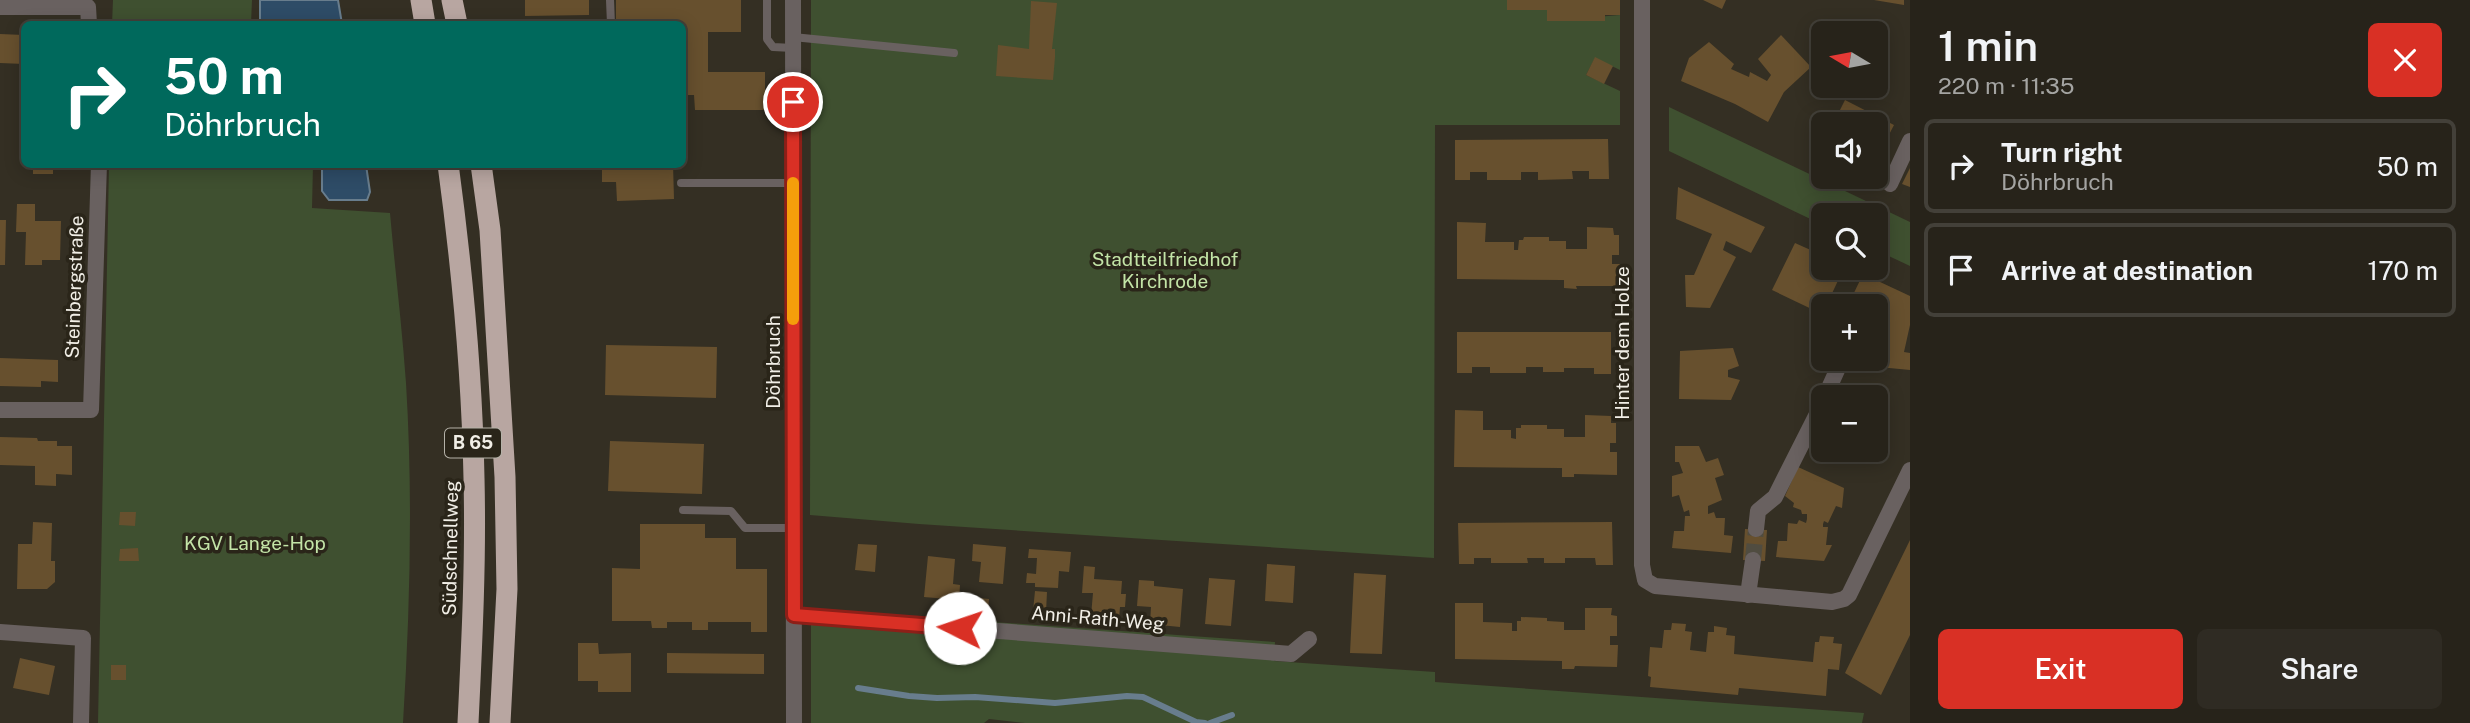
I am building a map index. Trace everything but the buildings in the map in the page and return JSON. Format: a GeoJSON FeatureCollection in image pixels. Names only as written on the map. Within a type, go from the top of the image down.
{"type":"FeatureCollection","features":[{"type":"Feature","properties":{"kind":"highway"},"geometry":{"type":"LineString","coordinates":[[421,0],[424,21]]}},
{"type":"Feature","properties":{"kind":"highway"},"geometry":{"type":"LineString","coordinates":[[452,0],[456,21]]}},
{"type":"Feature","properties":{"kind":"highway","name":"Südschnellweg"},"geometry":{"type":"LineString","coordinates":[[449,168],[459,242],[469,361],[474,477],[474,588],[468,723]]}},
{"type":"Feature","properties":{"kind":"highway","name":"B 65"},"geometry":{"type":"LineString","coordinates":[[482,168],[490,230],[505,477],[506,589],[500,723]]}},
{"type":"Feature","properties":{"kind":"street","name":"Döhrbruch"},"geometry":{"type":"LineString","coordinates":[[793,0],[794,723]]}},
{"type":"Feature","properties":{"kind":"street","name":"Hinter dem Holze"},"geometry":{"type":"LineString","coordinates":[[1642,0],[1645,580],[1654,586],[1832,602],[1844,599],[1910,470]]}},
{"type":"Feature","properties":{"kind":"street"},"geometry":{"type":"LineString","coordinates":[[0,7],[79,4],[88,8],[89,21]]}},
{"type":"Feature","properties":{"kind":"street"},"geometry":{"type":"LineString","coordinates":[[1890,184],[1910,141]]}},
{"type":"Feature","properties":{"kind":"street","name":"Steinbergstraße"},"geometry":{"type":"LineString","coordinates":[[0,410],[91,410],[99,168]]}},
{"type":"Feature","properties":{"kind":"street"},"geometry":{"type":"LineString","coordinates":[[1756,529],[1758,512],[1775,497],[1811,425]]}},
{"type":"Feature","properties":{"kind":"street"},"geometry":{"type":"LineString","coordinates":[[1748,594],[1752,560]]}},
{"type":"Feature","properties":{"kind":"street","name":"Anni-Rath-Weg"},"geometry":{"type":"LineString","coordinates":[[794,615],[1291,654],[1309,639]]}},
{"type":"Feature","properties":{"kind":"street"},"geometry":{"type":"LineString","coordinates":[[0,632],[83,638],[81,723]]}},
{"type":"Feature","properties":{"kind":"lane"},"geometry":{"type":"LineString","coordinates":[[610,0],[611,21]]}},
{"type":"Feature","properties":{"kind":"lane"},"geometry":{"type":"LineString","coordinates":[[767,0],[768,39],[773,47],[793,42],[954,52]]}},
{"type":"Feature","properties":{"kind":"lane"},"geometry":{"type":"LineString","coordinates":[[681,183],[793,183]]}},
{"type":"Feature","properties":{"kind":"lane"},"geometry":{"type":"LineString","coordinates":[[683,510],[730,511],[745,528],[794,528]]}},
{"type":"Feature","properties":{"kind":"green space"},"geometry":{"type":"Polygon","coordinates":[[[113,0],[252,0],[251,21],[112,21],[113,0]]]}},
{"type":"Feature","properties":{"kind":"green space","name":"Stadtteilfriedhof Kirchrode"},"geometry":{"type":"Polygon","coordinates":[[[811,0],[1507,0],[1547,10],[1547,21],[1620,15],[1620,70],[1595,58],[1586,75],[1620,91],[1620,125],[1435,125],[1434,558],[810,515],[811,0]]]}},
{"type":"Feature","properties":{"kind":"green space"},"geometry":{"type":"Polygon","coordinates":[[[1669,107],[1811,175],[1811,189],[1841,189],[1870,203],[1811,203],[1811,219],[1669,151],[1669,107]]]}},
{"type":"Feature","properties":{"kind":"green space","name":"KGV Lange-Hop"},"geometry":{"type":"Polygon","coordinates":[[[109,168],[313,168],[312,208],[390,213],[406,383],[409,468],[409,596],[403,723],[98,723],[109,168]]]}},
{"type":"Feature","properties":{"kind":"green space"},"geometry":{"type":"Polygon","coordinates":[[[1888,212],[1910,222],[1910,266],[1888,256],[1888,212]]]}},
{"type":"Feature","properties":{"kind":"green space"},"geometry":{"type":"Polygon","coordinates":[[[811,609],[1275,642],[1274,661],[1435,672],[1435,682],[1864,713],[1862,723],[1025,723],[989,719],[984,723],[811,723],[811,609]]]}},
{"type":"Feature","properties":{"kind":"water"},"geometry":{"type":"Polygon","coordinates":[[[260,0],[338,0],[342,21],[260,21],[260,0]]]}},
{"type":"Feature","properties":{"kind":"water"},"geometry":{"type":"Polygon","coordinates":[[[322,168],[366,168],[370,192],[367,200],[329,200],[322,191],[322,168]]]}},
{"type":"Feature","properties":{"kind":"waterway"},"geometry":{"type":"LineString","coordinates":[[858,688],[909,696],[975,697],[1055,703],[1143,697],[1196,722],[1205,723]]}},
{"type":"Feature","properties":{"kind":"waterway"},"geometry":{"type":"LineString","coordinates":[[1210,723],[1232,715]]}},
{"type":"Feature","properties":{"kind":"tunnel"},"geometry":{"type":"LineString","coordinates":[[1753,560],[1756,529]]}},
{"type":"Feature","properties":{"kind":"slow traffic"},"geometry":{"type":"LineString","coordinates":[[793,183],[793,319]]}},
{"type":"Feature","properties":{"kind":"route"},"geometry":{"type":"LineString","coordinates":[[793,102],[794,615],[960,628]]}}]}
